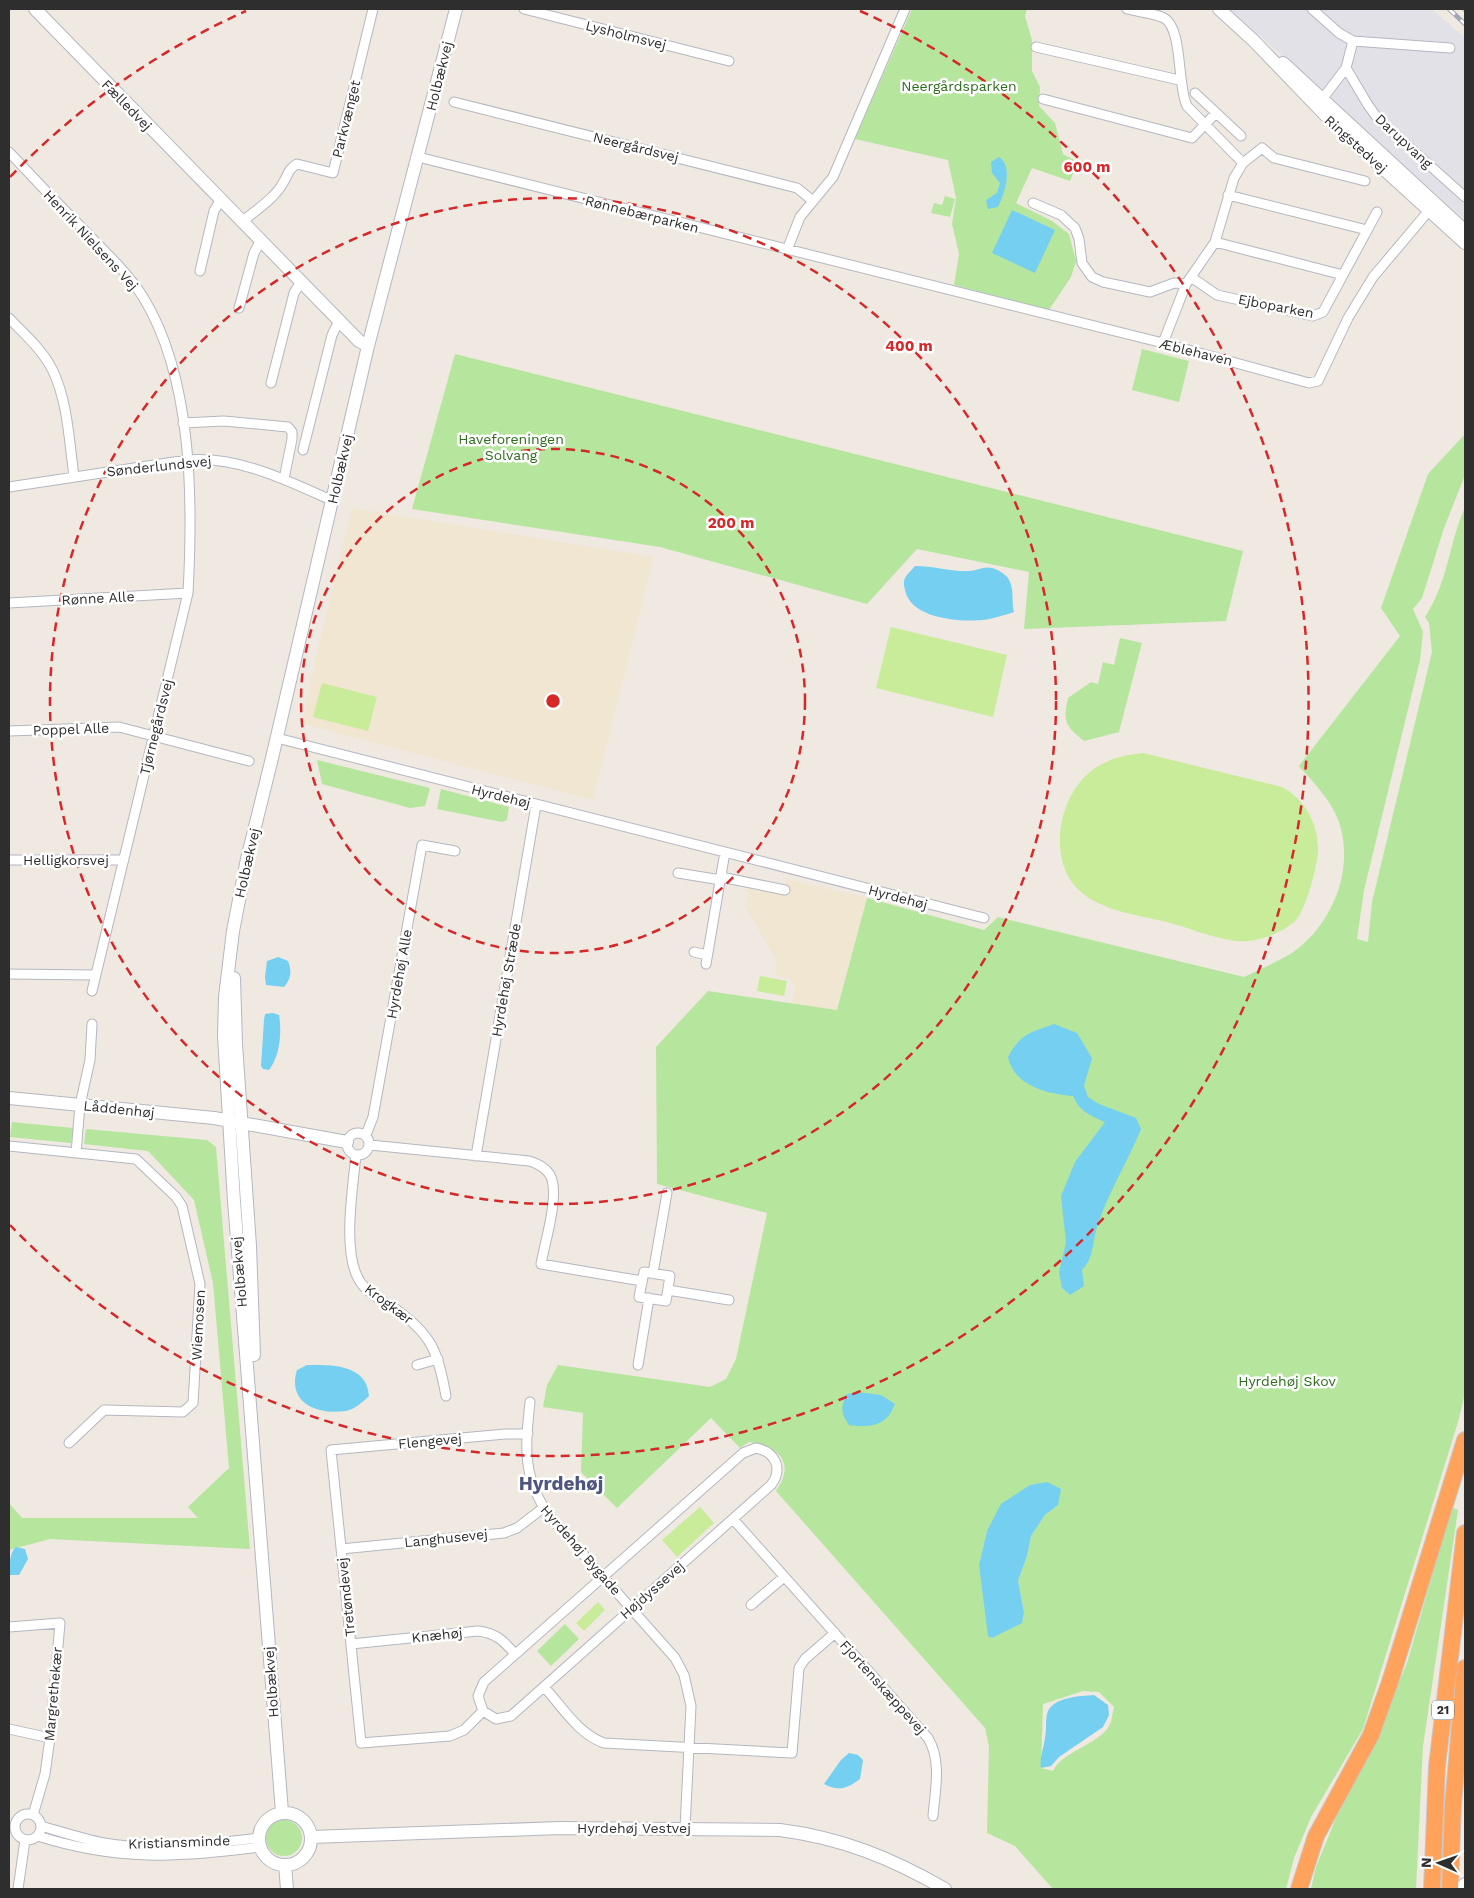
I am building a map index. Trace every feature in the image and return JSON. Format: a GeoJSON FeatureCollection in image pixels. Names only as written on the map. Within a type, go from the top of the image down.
{"type":"FeatureCollection","features":[{"type":"Feature","properties":{"kind":"highway"},"geometry":{"type":"LineString","coordinates":[[1299,1889],[1316,1836],[1370,1735],[1390,1682],[1465,1440]]}},
{"type":"Feature","properties":{"kind":"highway","name":"21"},"geometry":{"type":"LineString","coordinates":[[1432,1889],[1437,1766],[1465,1533]]}},
{"type":"Feature","properties":{"kind":"highway","name":"21"},"geometry":{"type":"LineString","coordinates":[[1450,1889],[1453,1805],[1465,1668]]}},
{"type":"Feature","properties":{"kind":"street","name":"Fælledvej"},"geometry":{"type":"LineString","coordinates":[[34,9],[358,341],[368,346]]}},
{"type":"Feature","properties":{"kind":"street","name":"Parkvænget"},"geometry":{"type":"LineString","coordinates":[[242,221],[275,194],[283,184],[290,168],[297,164],[333,173],[373,9]]}},
{"type":"Feature","properties":{"kind":"street","name":"Holbækvej"},"geometry":{"type":"LineString","coordinates":[[282,1812],[256,1463],[250,1246],[235,1122],[236,1044],[233,931],[247,859],[333,501],[368,346],[456,9]]}},
{"type":"Feature","properties":{"kind":"street","name":"Lysholmsvej"},"geometry":{"type":"LineString","coordinates":[[524,9],[729,61]]}},
{"type":"Feature","properties":{"kind":"street"},"geometry":{"type":"LineString","coordinates":[[787,250],[800,217],[833,176],[905,9]]}},
{"type":"Feature","properties":{"kind":"street"},"geometry":{"type":"LineString","coordinates":[[1127,9],[1164,18],[1170,23],[1176,33],[1179,80],[1182,96],[1187,106],[1243,163]]}},
{"type":"Feature","properties":{"kind":"street","name":"Ringstedvej"},"geometry":{"type":"LineString","coordinates":[[1219,9],[1432,207],[1465,243]]}},
{"type":"Feature","properties":{"kind":"street"},"geometry":{"type":"LineString","coordinates":[[1312,9],[1339,33],[1352,40],[1450,48]]}},
{"type":"Feature","properties":{"kind":"street"},"geometry":{"type":"LineString","coordinates":[[1320,103],[1346,68],[1352,40]]}},
{"type":"Feature","properties":{"kind":"street"},"geometry":{"type":"LineString","coordinates":[[1036,47],[1179,80]]}},
{"type":"Feature","properties":{"kind":"street","name":"Darupvang"},"geometry":{"type":"LineString","coordinates":[[1346,68],[1378,119],[1465,196]]}},
{"type":"Feature","properties":{"kind":"street"},"geometry":{"type":"LineString","coordinates":[[1195,93],[1241,136]]}},
{"type":"Feature","properties":{"kind":"street"},"geometry":{"type":"LineString","coordinates":[[1043,99],[1192,138],[1216,113]]}},
{"type":"Feature","properties":{"kind":"street","name":"Neergårdsvej"},"geometry":{"type":"LineString","coordinates":[[454,102],[796,188],[813,201]]}},
{"type":"Feature","properties":{"kind":"street"},"geometry":{"type":"LineString","coordinates":[[1162,343],[1188,281],[1215,242],[1228,195],[1243,163],[1262,148],[1274,158],[1365,181]]}},
{"type":"Feature","properties":{"kind":"street","name":"Henrik Nielsens Vej"},"geometry":{"type":"LineString","coordinates":[[9,152],[123,270],[142,296],[161,328],[177,381],[186,460]]}},
{"type":"Feature","properties":{"kind":"street","name":"Rønnebærparken"},"geometry":{"type":"LineString","coordinates":[[418,156],[866,270]]}},
{"type":"Feature","properties":{"kind":"street"},"geometry":{"type":"LineString","coordinates":[[1228,195],[1367,230]]}},
{"type":"Feature","properties":{"kind":"street"},"geometry":{"type":"LineString","coordinates":[[200,271],[214,211],[221,199]]}},
{"type":"Feature","properties":{"kind":"street"},"geometry":{"type":"LineString","coordinates":[[1033,203],[1061,215],[1071,224],[1079,239],[1082,263],[1092,276],[1103,282],[1150,292],[1174,283],[1188,281]]}},
{"type":"Feature","properties":{"kind":"street","name":"Ringstedvej"},"geometry":{"type":"LineString","coordinates":[[1432,207],[1465,231]]}},
{"type":"Feature","properties":{"kind":"street","name":"Æblehaven"},"geometry":{"type":"LineString","coordinates":[[866,270],[1162,343],[1309,383],[1318,382],[1348,318],[1374,277],[1432,207]]}},
{"type":"Feature","properties":{"kind":"street","name":"Ejboparken"},"geometry":{"type":"LineString","coordinates":[[1188,281],[1217,295],[1313,316],[1323,312],[1377,212]]}},
{"type":"Feature","properties":{"kind":"street"},"geometry":{"type":"LineString","coordinates":[[239,308],[254,253],[261,240]]}},
{"type":"Feature","properties":{"kind":"street"},"geometry":{"type":"LineString","coordinates":[[1215,242],[1343,275]]}},
{"type":"Feature","properties":{"kind":"street"},"geometry":{"type":"LineString","coordinates":[[271,383],[294,293],[301,282]]}},
{"type":"Feature","properties":{"kind":"street"},"geometry":{"type":"LineString","coordinates":[[9,318],[39,350],[52,370],[61,394],[66,418],[74,476]]}},
{"type":"Feature","properties":{"kind":"street"},"geometry":{"type":"LineString","coordinates":[[303,450],[332,335],[339,321]]}},
{"type":"Feature","properties":{"kind":"street"},"geometry":{"type":"LineString","coordinates":[[183,423],[224,421],[288,427],[292,432],[292,439],[284,480]]}},
{"type":"Feature","properties":{"kind":"street","name":"Sønderlundsvej"},"geometry":{"type":"LineString","coordinates":[[9,487],[186,460],[228,461],[284,480],[333,501]]}},
{"type":"Feature","properties":{"kind":"street","name":"Tjørnegårdsvej"},"geometry":{"type":"LineString","coordinates":[[92,991],[188,594],[191,530],[186,460]]}},
{"type":"Feature","properties":{"kind":"street","name":"Rønne Alle"},"geometry":{"type":"LineString","coordinates":[[9,603],[188,594]]}},
{"type":"Feature","properties":{"kind":"street","name":"Poppel Alle"},"geometry":{"type":"LineString","coordinates":[[9,730],[107,726],[154,735],[249,762]]}},
{"type":"Feature","properties":{"kind":"street","name":"Hyrdehøj"},"geometry":{"type":"LineString","coordinates":[[277,738],[984,918]]}},
{"type":"Feature","properties":{"kind":"street","name":"Hyrdehøj Stræde"},"geometry":{"type":"LineString","coordinates":[[476,1156],[536,805]]}},
{"type":"Feature","properties":{"kind":"street","name":"Hyrdehøj Alle"},"geometry":{"type":"LineString","coordinates":[[366,1135],[373,1117],[422,845],[455,850]]}},
{"type":"Feature","properties":{"kind":"street"},"geometry":{"type":"LineString","coordinates":[[706,964],[725,852]]}},
{"type":"Feature","properties":{"kind":"street","name":"Helligkorsvej"},"geometry":{"type":"LineString","coordinates":[[9,860],[124,860]]}},
{"type":"Feature","properties":{"kind":"street"},"geometry":{"type":"LineString","coordinates":[[678,873],[721,878],[785,890]]}},
{"type":"Feature","properties":{"kind":"street"},"geometry":{"type":"LineString","coordinates":[[694,952],[707,954]]}},
{"type":"Feature","properties":{"kind":"street"},"geometry":{"type":"LineString","coordinates":[[9,974],[95,975]]}},
{"type":"Feature","properties":{"kind":"street"},"geometry":{"type":"LineString","coordinates":[[76,1154],[80,1105],[90,1060],[92,1024]]}},
{"type":"Feature","properties":{"kind":"street","name":"Låddenhøj"},"geometry":{"type":"LineString","coordinates":[[9,1098],[235,1122]]}},
{"type":"Feature","properties":{"kind":"street"},"geometry":{"type":"LineString","coordinates":[[235,1122],[347,1142]]}},
{"type":"Feature","properties":{"kind":"street"},"geometry":{"type":"LineString","coordinates":[[347,1142],[355,1133],[366,1135],[370,1145]]}},
{"type":"Feature","properties":{"kind":"street"},"geometry":{"type":"LineString","coordinates":[[347,1142],[349,1150],[356,1155],[363,1154],[370,1145]]}},
{"type":"Feature","properties":{"kind":"street"},"geometry":{"type":"LineString","coordinates":[[370,1145],[529,1161],[541,1165],[548,1171],[554,1192],[541,1264],[642,1281]]}},
{"type":"Feature","properties":{"kind":"street","name":"Wiemosen"},"geometry":{"type":"LineString","coordinates":[[9,1146],[136,1159],[176,1197],[182,1206],[200,1284],[193,1403],[183,1412],[104,1410],[69,1443]]}},
{"type":"Feature","properties":{"kind":"street","name":"Krogkær"},"geometry":{"type":"LineString","coordinates":[[356,1155],[351,1209],[351,1248],[356,1273],[360,1282],[370,1292],[416,1323],[432,1344],[438,1359],[446,1396]]}},
{"type":"Feature","properties":{"kind":"street"},"geometry":{"type":"LineString","coordinates":[[654,1273],[667,1192]]}},
{"type":"Feature","properties":{"kind":"street"},"geometry":{"type":"LineString","coordinates":[[644,1272],[670,1276],[666,1301],[640,1297],[642,1281],[644,1272]]}},
{"type":"Feature","properties":{"kind":"street"},"geometry":{"type":"LineString","coordinates":[[668,1290],[729,1300]]}},
{"type":"Feature","properties":{"kind":"street"},"geometry":{"type":"LineString","coordinates":[[638,1365],[649,1298]]}},
{"type":"Feature","properties":{"kind":"street"},"geometry":{"type":"LineString","coordinates":[[417,1365],[438,1359]]}},
{"type":"Feature","properties":{"kind":"street","name":"Hyrdehøj Bygade"},"geometry":{"type":"LineString","coordinates":[[530,1402],[528,1434],[529,1480],[543,1508],[675,1658],[684,1674],[691,1706],[685,1828]]}},
{"type":"Feature","properties":{"kind":"street","name":"Flengevej"},"geometry":{"type":"LineString","coordinates":[[331,1450],[505,1434],[528,1434]]}},
{"type":"Feature","properties":{"kind":"street","name":"Højdyssevej"},"geometry":{"type":"LineString","coordinates":[[756,1448],[763,1450],[774,1459],[777,1473],[775,1479],[511,1716],[496,1719],[483,1711],[479,1704],[480,1688],[515,1654],[602,1577],[743,1453],[756,1448]]}},
{"type":"Feature","properties":{"kind":"street","name":"Tretøndevej"},"geometry":{"type":"LineString","coordinates":[[331,1450],[361,1743],[450,1736],[464,1730],[483,1711]]}},
{"type":"Feature","properties":{"kind":"street","name":"Langhusevej"},"geometry":{"type":"LineString","coordinates":[[342,1549],[504,1532],[517,1528],[543,1508]]}},
{"type":"Feature","properties":{"kind":"street","name":"Fjortenskæppevej"},"geometry":{"type":"LineString","coordinates":[[732,1519],[835,1633],[934,1748],[937,1761],[934,1816]]}},
{"type":"Feature","properties":{"kind":"street"},"geometry":{"type":"LineString","coordinates":[[751,1605],[784,1577]]}},
{"type":"Feature","properties":{"kind":"street","name":"Margrethekær"},"geometry":{"type":"LineString","coordinates":[[9,1626],[60,1623],[45,1774],[32,1815]]}},
{"type":"Feature","properties":{"kind":"street","name":"Knæhøj"},"geometry":{"type":"LineString","coordinates":[[351,1644],[478,1631],[490,1632],[502,1639],[515,1654]]}},
{"type":"Feature","properties":{"kind":"street"},"geometry":{"type":"LineString","coordinates":[[544,1687],[583,1732],[604,1743],[792,1753],[799,1668],[806,1659],[835,1633]]}},
{"type":"Feature","properties":{"kind":"street"},"geometry":{"type":"LineString","coordinates":[[9,1729],[50,1738]]}},
{"type":"Feature","properties":{"kind":"street"},"geometry":{"type":"LineString","coordinates":[[282,1812],[290,1813],[304,1820],[311,1837],[307,1853],[294,1864],[285,1865],[270,1860],[259,1842],[265,1821],[273,1815],[282,1812]]}},
{"type":"Feature","properties":{"kind":"street"},"geometry":{"type":"LineString","coordinates":[[32,1815],[40,1821],[41,1826],[38,1836],[25,1840],[20,1837],[13,1822],[22,1816],[32,1815]]}},
{"type":"Feature","properties":{"kind":"street","name":"Kristiansminde"},"geometry":{"type":"LineString","coordinates":[[41,1826],[106,1843],[145,1846],[259,1842]]}},
{"type":"Feature","properties":{"kind":"street","name":"Hyrdehøj Vestvej"},"geometry":{"type":"LineString","coordinates":[[311,1837],[560,1828],[780,1830],[815,1835],[852,1845],[904,1866],[945,1889]]}},
{"type":"Feature","properties":{"kind":"street","name":"Kristiansminde"},"geometry":{"type":"LineString","coordinates":[[38,1836],[99,1852],[153,1856],[205,1855],[259,1842]]}},
{"type":"Feature","properties":{"kind":"street"},"geometry":{"type":"LineString","coordinates":[[18,1889],[25,1840]]}},
{"type":"Feature","properties":{"kind":"street"},"geometry":{"type":"LineString","coordinates":[[285,1865],[287,1889]]}},
{"type":"Feature","properties":{"kind":"street"},"geometry":{"type":"LineString","coordinates":[[1460,1889],[1465,1884]]}},
{"type":"Feature","properties":{"kind":"shaded area"},"geometry":{"type":"Polygon","coordinates":[[[1230,9],[1432,9],[1465,38],[1465,220],[1230,9]]]}},
{"type":"Feature","properties":{"kind":"shaded area"},"geometry":{"type":"Polygon","coordinates":[[[352,508],[654,557],[593,800],[303,724],[308,690],[352,508]]]}},
{"type":"Feature","properties":{"kind":"shaded area"},"geometry":{"type":"Polygon","coordinates":[[[787,879],[867,898],[837,1010],[792,1004],[794,985],[789,979],[775,975],[777,961],[745,906],[748,887],[783,894],[787,879]]]}},
{"type":"Feature","properties":{"kind":"green space","name":"Neergårdsparken"},"geometry":{"type":"Polygon","coordinates":[[[912,9],[1027,9],[1025,16],[1032,40],[1032,71],[1040,87],[1039,106],[1055,123],[1063,154],[1078,162],[1070,181],[1032,168],[1016,203],[1052,221],[1069,234],[1076,261],[1071,277],[1049,310],[954,285],[959,254],[952,224],[956,198],[948,160],[855,139],[912,9]]]}},
{"type":"Feature","properties":{"kind":"green space"},"geometry":{"type":"Polygon","coordinates":[[[945,196],[955,199],[950,217],[931,213],[934,203],[942,205],[945,196]]]}},
{"type":"Feature","properties":{"kind":"green space"},"geometry":{"type":"Polygon","coordinates":[[[1142,349],[1189,361],[1179,402],[1132,390],[1142,349]]]}},
{"type":"Feature","properties":{"kind":"green space","name":"Haveforeningen Solvang"},"geometry":{"type":"Polygon","coordinates":[[[455,354],[1243,551],[1226,621],[1024,629],[1029,572],[917,549],[867,604],[660,547],[412,509],[455,354]]]}},
{"type":"Feature","properties":{"kind":"green space","name":"Hyrdehøj Skov"},"geometry":{"type":"Polygon","coordinates":[[[1465,434],[1465,475],[1444,528],[1422,598],[1413,609],[1423,632],[1420,660],[1364,890],[1357,939],[1368,942],[1372,902],[1432,652],[1429,623],[1425,617],[1439,591],[1465,507],[1465,1393],[1458,1422],[1363,1729],[1311,1817],[1294,1858],[1286,1889],[1053,1889],[1015,1846],[987,1833],[989,1746],[985,1728],[776,1491],[782,1481],[784,1464],[776,1452],[769,1447],[749,1442],[740,1448],[711,1418],[617,1508],[581,1472],[583,1413],[543,1407],[547,1385],[558,1365],[710,1387],[726,1379],[736,1359],[767,1213],[657,1184],[656,1047],[708,991],[837,1010],[867,898],[984,930],[998,917],[1244,977],[1292,953],[1306,941],[1329,912],[1342,877],[1344,859],[1343,840],[1336,814],[1322,792],[1299,766],[1400,636],[1381,608],[1428,474],[1465,434]],[[1058,1505],[987,1531],[979,1565],[989,1636],[992,1638],[1024,1612],[1018,1581],[1027,1556],[1031,1536],[1045,1515],[1058,1505]],[[1083,1691],[1043,1704],[1041,1768],[1053,1771],[1065,1758],[1100,1736],[1111,1722],[1114,1707],[1099,1692],[1083,1691]]]}},
{"type":"Feature","properties":{"kind":"green space"},"geometry":{"type":"Polygon","coordinates":[[[891,627],[1007,655],[993,717],[876,688],[891,627]]]}},
{"type":"Feature","properties":{"kind":"green space"},"geometry":{"type":"Polygon","coordinates":[[[1120,638],[1142,643],[1119,732],[1084,741],[1067,723],[1068,698],[1091,682],[1098,684],[1103,662],[1114,665],[1120,638]]]}},
{"type":"Feature","properties":{"kind":"green space"},"geometry":{"type":"Polygon","coordinates":[[[322,683],[377,697],[368,731],[313,717],[322,683]]]}},
{"type":"Feature","properties":{"kind":"green space"},"geometry":{"type":"Polygon","coordinates":[[[1143,753],[1282,787],[1297,798],[1309,813],[1313,822],[1318,849],[1311,886],[1304,907],[1296,920],[1276,933],[1260,939],[1236,941],[1110,908],[1084,894],[1074,884],[1066,872],[1060,846],[1063,818],[1073,792],[1090,772],[1102,764],[1122,756],[1143,753]]]}},
{"type":"Feature","properties":{"kind":"green space"},"geometry":{"type":"Polygon","coordinates":[[[317,760],[430,788],[425,806],[410,808],[322,784],[317,760]]]}},
{"type":"Feature","properties":{"kind":"green space"},"geometry":{"type":"Polygon","coordinates":[[[441,789],[509,807],[507,820],[502,822],[437,809],[441,789]]]}},
{"type":"Feature","properties":{"kind":"green space"},"geometry":{"type":"Polygon","coordinates":[[[760,976],[787,981],[784,996],[757,991],[760,976]]]}},
{"type":"Feature","properties":{"kind":"green space"},"geometry":{"type":"Polygon","coordinates":[[[12,1122],[73,1128],[71,1143],[10,1137],[12,1122]]]}},
{"type":"Feature","properties":{"kind":"green space"},"geometry":{"type":"Polygon","coordinates":[[[86,1129],[207,1140],[216,1147],[250,1549],[50,1539],[9,1550],[9,1503],[22,1518],[198,1518],[188,1507],[229,1468],[213,1283],[194,1200],[148,1151],[84,1144],[86,1129]]]}},
{"type":"Feature","properties":{"kind":"green space"},"geometry":{"type":"Polygon","coordinates":[[[700,1507],[714,1523],[677,1557],[662,1540],[700,1507]]]}},
{"type":"Feature","properties":{"kind":"green space"},"geometry":{"type":"Polygon","coordinates":[[[1452,1507],[1458,1510],[1423,1746],[1416,1889],[1311,1889],[1316,1867],[1336,1818],[1372,1748],[1407,1663],[1452,1507]]]}},
{"type":"Feature","properties":{"kind":"green space"},"geometry":{"type":"Polygon","coordinates":[[[598,1602],[605,1610],[584,1631],[576,1623],[598,1602]]]}},
{"type":"Feature","properties":{"kind":"green space"},"geometry":{"type":"Polygon","coordinates":[[[565,1624],[579,1639],[551,1666],[537,1651],[565,1624]]]}},
{"type":"Feature","properties":{"kind":"green space"},"geometry":{"type":"Polygon","coordinates":[[[284,1820],[291,1821],[297,1825],[301,1831],[301,1845],[297,1851],[291,1855],[284,1856],[277,1855],[271,1851],[267,1845],[266,1838],[267,1831],[271,1825],[277,1821],[284,1820]]]}},
{"type":"Feature","properties":{"kind":"water"},"geometry":{"type":"Polygon","coordinates":[[[999,157],[1004,161],[1006,167],[1005,188],[998,207],[988,209],[986,200],[997,193],[1000,183],[992,173],[991,162],[999,157]]]}},
{"type":"Feature","properties":{"kind":"water"},"geometry":{"type":"Polygon","coordinates":[[[1012,210],[1055,230],[1035,273],[992,253],[1012,210]]]}},
{"type":"Feature","properties":{"kind":"water"},"geometry":{"type":"Polygon","coordinates":[[[915,566],[963,571],[986,567],[996,569],[1005,575],[1010,582],[1014,612],[983,620],[949,619],[926,613],[909,600],[905,588],[905,578],[915,566]]]}},
{"type":"Feature","properties":{"kind":"water"},"geometry":{"type":"Polygon","coordinates":[[[278,957],[288,961],[290,968],[290,975],[284,987],[266,985],[267,961],[278,957]]]}},
{"type":"Feature","properties":{"kind":"water"},"geometry":{"type":"Polygon","coordinates":[[[273,1013],[279,1015],[280,1036],[276,1058],[269,1070],[263,1069],[261,1066],[264,1020],[265,1014],[273,1013]]]}},
{"type":"Feature","properties":{"kind":"water"},"geometry":{"type":"Polygon","coordinates":[[[1054,1024],[1077,1033],[1092,1058],[1084,1086],[1088,1097],[1099,1104],[1136,1118],[1141,1129],[1098,1224],[1089,1260],[1082,1270],[1084,1286],[1070,1295],[1062,1288],[1059,1272],[1066,1242],[1061,1196],[1075,1162],[1105,1122],[1083,1110],[1073,1096],[1053,1093],[1033,1087],[1025,1082],[1011,1067],[1008,1057],[1017,1043],[1027,1035],[1054,1024]]]}},
{"type":"Feature","properties":{"kind":"water"},"geometry":{"type":"Polygon","coordinates":[[[307,1365],[337,1366],[355,1372],[367,1385],[369,1396],[356,1407],[346,1411],[325,1411],[307,1404],[300,1399],[296,1391],[295,1381],[297,1370],[307,1365]]]}},
{"type":"Feature","properties":{"kind":"water"},"geometry":{"type":"Polygon","coordinates":[[[857,1392],[881,1395],[895,1404],[888,1417],[877,1424],[864,1426],[849,1425],[844,1417],[842,1406],[847,1394],[857,1392]]]}},
{"type":"Feature","properties":{"kind":"water"},"geometry":{"type":"Polygon","coordinates":[[[1047,1482],[1061,1489],[1058,1505],[1045,1515],[1031,1536],[1027,1556],[1018,1581],[1024,1612],[1022,1623],[992,1638],[988,1636],[979,1565],[987,1531],[1001,1504],[1030,1485],[1047,1482]]]}},
{"type":"Feature","properties":{"kind":"water"},"geometry":{"type":"Polygon","coordinates":[[[16,1547],[25,1549],[28,1559],[19,1575],[10,1575],[10,1560],[12,1552],[16,1547]]]}},
{"type":"Feature","properties":{"kind":"water"},"geometry":{"type":"Polygon","coordinates":[[[1094,1695],[1108,1705],[1109,1715],[1103,1727],[1059,1757],[1051,1766],[1041,1768],[1047,1717],[1051,1706],[1062,1700],[1094,1695]]]}},
{"type":"Feature","properties":{"kind":"water"},"geometry":{"type":"Polygon","coordinates":[[[849,1753],[858,1755],[863,1760],[860,1779],[843,1788],[834,1788],[824,1784],[841,1760],[849,1753]]]}},
{"type":"Feature","properties":{"kind":"railway"},"geometry":{"type":"LineString","coordinates":[[1449,9],[1465,24]]}},
{"type":"Feature","properties":{"kind":"district","name":"Hyrdehøj"},"geometry":{"type":"Point","coordinates":[561,1483]}}]}
